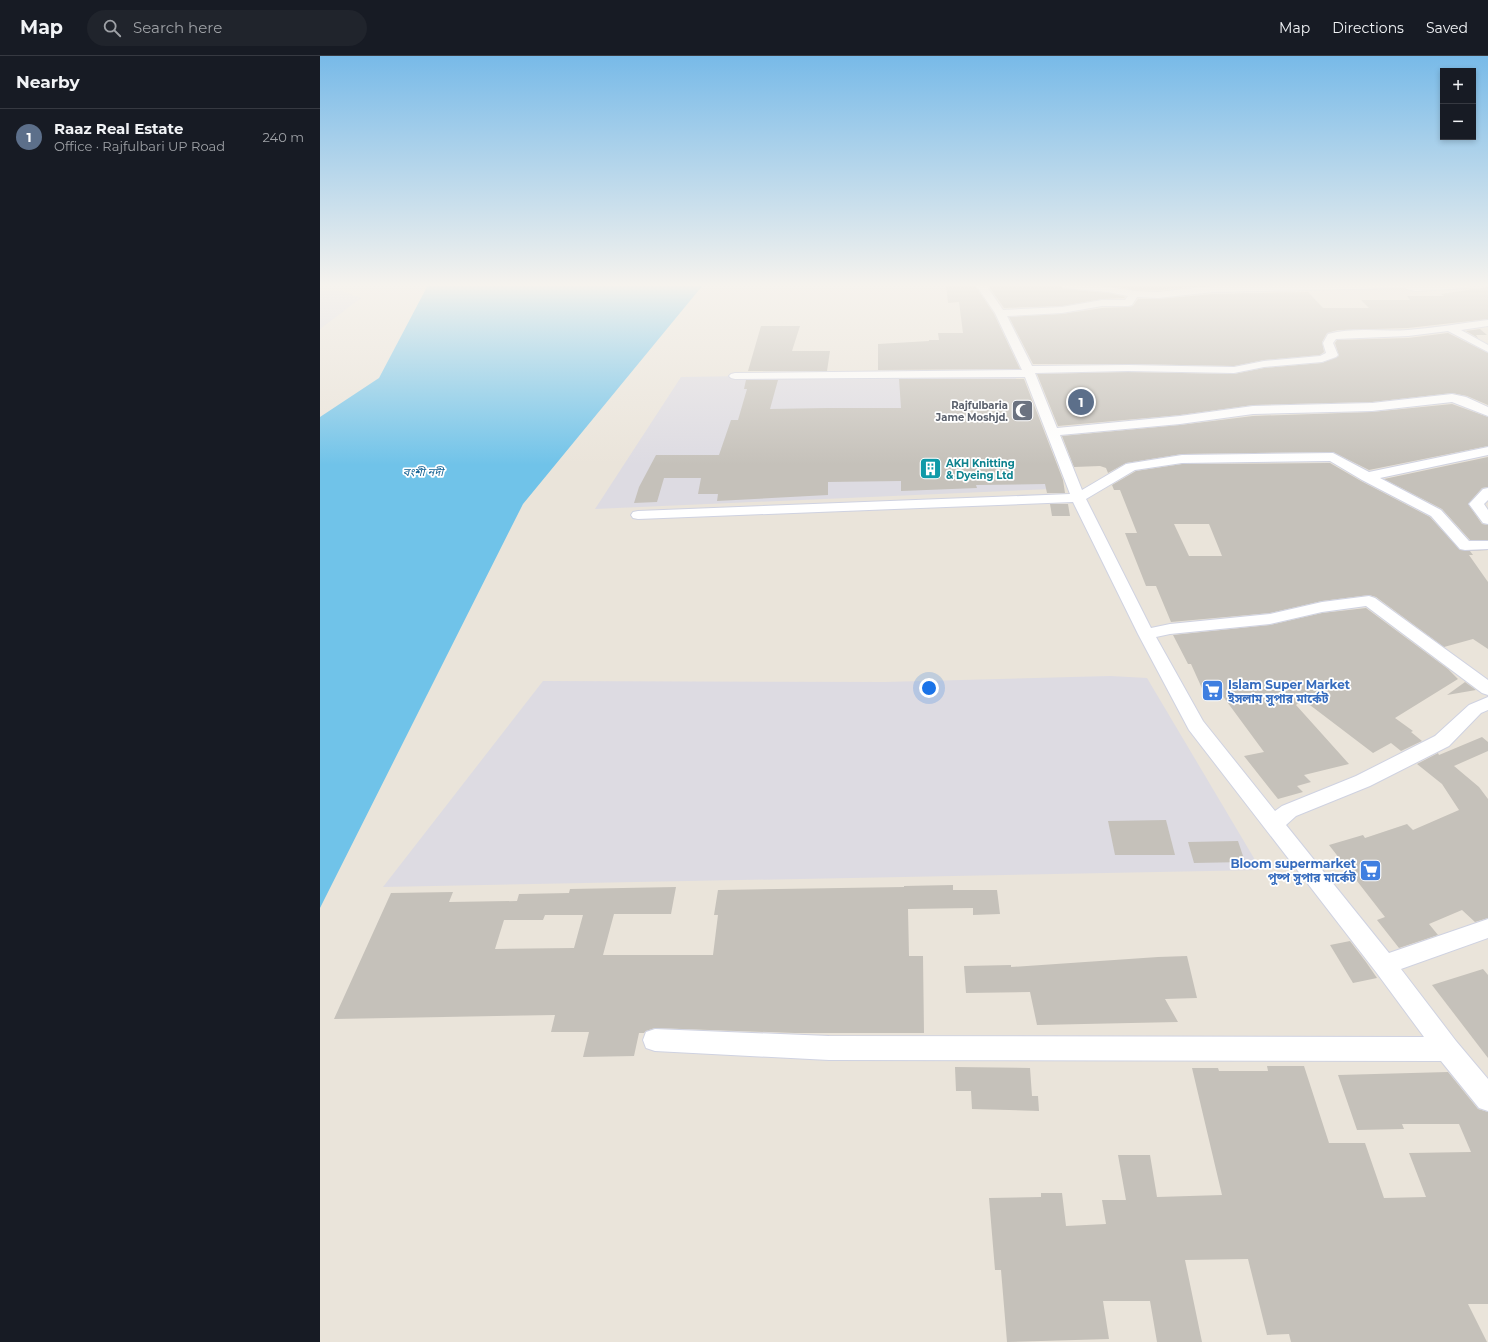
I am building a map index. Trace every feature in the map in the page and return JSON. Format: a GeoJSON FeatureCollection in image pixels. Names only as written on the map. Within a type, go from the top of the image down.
{"type":"FeatureCollection","features":[{"type":"Feature","properties":{"kind":"street"},"geometry":{"type":"LineString","coordinates":[[1015,345],[1028,372],[1078,498],[1146,634],[1196,725],[1488,1100]]}},
{"type":"Feature","properties":{"kind":"street"},"geometry":{"type":"LineString","coordinates":[[735,376],[1028,372],[1162,368],[1210,371],[1234,370],[1264,364],[1322,359],[1332,355],[1329,345]]}},
{"type":"Feature","properties":{"kind":"street"},"geometry":{"type":"LineString","coordinates":[[1052,432],[1180,420],[1252,410],[1372,407],[1452,398],[1462,400],[1488,412]]}},
{"type":"Feature","properties":{"kind":"street"},"geometry":{"type":"LineString","coordinates":[[1367,477],[1488,451]]}},
{"type":"Feature","properties":{"kind":"street"},"geometry":{"type":"LineString","coordinates":[[638,515],[1078,498],[1131,467],[1182,459],[1333,457],[1367,477],[1436,513],[1465,546],[1488,545]]}},
{"type":"Feature","properties":{"kind":"street"},"geometry":{"type":"LineString","coordinates":[[1488,492],[1476,504],[1488,520]]}},
{"type":"Feature","properties":{"kind":"street"},"geometry":{"type":"LineString","coordinates":[[1146,634],[1170,629],[1270,619],[1322,607],[1369,601],[1488,689]]}},
{"type":"Feature","properties":{"kind":"street"},"geometry":{"type":"LineString","coordinates":[[1272,824],[1289,811],[1363,781],[1442,741],[1475,709],[1488,703]]}},
{"type":"Feature","properties":{"kind":"street"},"geometry":{"type":"LineString","coordinates":[[1384,965],[1488,928]]}},
{"type":"Feature","properties":{"kind":"street"},"geometry":{"type":"LineString","coordinates":[[654,1040],[829,1048],[1447,1049]]}},
{"type":"Feature","properties":{"kind":"shaded area"},"geometry":{"type":"Polygon","coordinates":[[[1013,372],[1051,452],[1051,489],[595,509],[681,377],[1013,372]]]}},
{"type":"Feature","properties":{"kind":"shaded area"},"geometry":{"type":"Polygon","coordinates":[[[1110,676],[1147,678],[1261,870],[383,887],[543,681],[885,682],[1110,676]]]}},
{"type":"Feature","properties":{"kind":"water","name":"বংশী নদী"},"geometry":{"type":"Polygon","coordinates":[[[396,345],[654,345],[523,504],[320,908],[320,417],[379,378],[396,345]]]}},
{"type":"Feature","properties":{"kind":"building"},"geometry":{"type":"Polygon","coordinates":[[[756,345],[794,345],[792,351],[830,351],[827,371],[748,371],[756,345]]]}},
{"type":"Feature","properties":{"kind":"building"},"geometry":{"type":"Polygon","coordinates":[[[878,345],[1009,345],[1020,369],[878,370],[878,345]]]}},
{"type":"Feature","properties":{"kind":"building"},"geometry":{"type":"Polygon","coordinates":[[[1023,345],[1323,345],[1324,352],[1320,355],[1264,360],[1234,366],[1033,364],[1023,345]]]}},
{"type":"Feature","properties":{"kind":"building"},"geometry":{"type":"Polygon","coordinates":[[[1336,345],[1472,345],[1488,353],[1488,405],[1467,396],[1452,393],[1372,402],[1253,405],[1180,415],[1058,426],[1037,374],[1128,372],[1234,374],[1264,368],[1322,363],[1339,356],[1336,345]]]}},
{"type":"Feature","properties":{"kind":"building"},"geometry":{"type":"Polygon","coordinates":[[[899,379],[1024,379],[1063,480],[1065,493],[1047,493],[1045,484],[976,485],[977,488],[901,491],[901,481],[828,482],[828,495],[717,501],[718,494],[698,494],[701,478],[664,478],[657,502],[634,503],[639,487],[656,455],[719,455],[731,420],[738,420],[747,389],[744,389],[746,380],[778,380],[770,409],[901,408],[899,379]]]}},
{"type":"Feature","properties":{"kind":"building"},"geometry":{"type":"Polygon","coordinates":[[[1452,404],[1488,417],[1488,446],[1369,470],[1333,452],[1182,454],[1126,463],[1108,473],[1106,468],[1100,466],[1074,467],[1062,436],[1180,425],[1253,416],[1372,412],[1452,404]]]}},
{"type":"Feature","properties":{"kind":"building"},"geometry":{"type":"Polygon","coordinates":[[[1488,457],[1488,487],[1482,488],[1468,504],[1482,524],[1488,525],[1488,540],[1470,540],[1442,509],[1384,479],[1488,457]]]}},
{"type":"Feature","properties":{"kind":"building"},"geometry":{"type":"Polygon","coordinates":[[[1330,463],[1430,517],[1460,550],[1488,550],[1470,551],[1473,555],[1469,555],[1488,582],[1488,649],[1473,639],[1444,647],[1376,597],[1369,595],[1322,601],[1270,613],[1171,622],[1156,586],[1146,586],[1125,533],[1137,533],[1120,490],[1114,490],[1112,485],[1136,471],[1182,464],[1330,463]],[[1174,524],[1189,556],[1222,556],[1209,524],[1174,524]]]}},
{"type":"Feature","properties":{"kind":"building"},"geometry":{"type":"Polygon","coordinates":[[[1050,504],[1068,504],[1070,516],[1052,516],[1050,504]]]}},
{"type":"Feature","properties":{"kind":"building"},"geometry":{"type":"Polygon","coordinates":[[[1366,608],[1448,669],[1458,679],[1395,718],[1413,731],[1411,732],[1422,741],[1401,751],[1391,743],[1373,753],[1302,699],[1296,705],[1349,764],[1304,775],[1311,782],[1297,786],[1303,792],[1278,799],[1244,756],[1264,752],[1222,695],[1205,695],[1191,664],[1188,664],[1173,635],[1270,625],[1322,613],[1366,608]]]}},
{"type":"Feature","properties":{"kind":"building"},"geometry":{"type":"Polygon","coordinates":[[[1465,682],[1476,690],[1447,695],[1465,682]]]}},
{"type":"Feature","properties":{"kind":"building"},"geometry":{"type":"Polygon","coordinates":[[[1482,737],[1488,742],[1488,751],[1454,766],[1479,787],[1488,799],[1488,918],[1475,922],[1462,910],[1429,924],[1438,935],[1399,948],[1377,920],[1385,917],[1329,845],[1363,835],[1365,838],[1407,824],[1413,830],[1459,810],[1442,784],[1417,764],[1438,753],[1439,755],[1482,737]]]}},
{"type":"Feature","properties":{"kind":"building"},"geometry":{"type":"Polygon","coordinates":[[[1166,820],[1175,855],[1115,855],[1108,821],[1166,820]]]}},
{"type":"Feature","properties":{"kind":"building"},"geometry":{"type":"Polygon","coordinates":[[[1238,841],[1245,862],[1194,863],[1188,842],[1238,841]]]}},
{"type":"Feature","properties":{"kind":"building"},"geometry":{"type":"Polygon","coordinates":[[[953,885],[953,890],[997,890],[1000,914],[973,915],[973,908],[908,909],[909,956],[923,956],[924,1033],[795,1033],[655,1028],[644,1033],[639,1033],[634,1056],[583,1057],[589,1032],[551,1032],[555,1015],[334,1019],[391,893],[453,892],[449,902],[517,901],[519,894],[569,893],[570,889],[676,887],[671,914],[614,914],[603,955],[713,955],[718,915],[714,915],[718,890],[953,885]],[[545,915],[543,920],[504,920],[495,949],[574,948],[583,915],[545,915]]]}},
{"type":"Feature","properties":{"kind":"building"},"geometry":{"type":"Polygon","coordinates":[[[1350,941],[1377,978],[1353,983],[1330,945],[1350,941]]]}},
{"type":"Feature","properties":{"kind":"building"},"geometry":{"type":"Polygon","coordinates":[[[1187,956],[1197,998],[1165,999],[1178,1022],[1037,1025],[1030,992],[966,993],[964,966],[1011,965],[1011,967],[1187,956]]]}},
{"type":"Feature","properties":{"kind":"building"},"geometry":{"type":"Polygon","coordinates":[[[1483,969],[1488,975],[1488,1058],[1432,985],[1483,969]]]}},
{"type":"Feature","properties":{"kind":"building"},"geometry":{"type":"Polygon","coordinates":[[[1267,1066],[1304,1066],[1329,1143],[1365,1143],[1384,1198],[1426,1197],[1409,1153],[1471,1152],[1459,1124],[1402,1124],[1404,1129],[1357,1130],[1338,1075],[1448,1072],[1478,1109],[1488,1112],[1488,1304],[1468,1304],[1487,1342],[1291,1342],[1289,1334],[1267,1335],[1248,1259],[1185,1260],[1202,1342],[1157,1342],[1150,1301],[1103,1301],[1109,1339],[1007,1342],[1001,1270],[995,1270],[989,1198],[1041,1197],[1041,1193],[1062,1193],[1066,1226],[1106,1224],[1102,1200],[1126,1200],[1118,1155],[1150,1155],[1157,1197],[1222,1195],[1192,1068],[1218,1068],[1219,1071],[1268,1071],[1267,1066]]]}},
{"type":"Feature","properties":{"kind":"building"},"geometry":{"type":"Polygon","coordinates":[[[955,1067],[1030,1068],[1032,1096],[1038,1096],[1039,1111],[972,1109],[971,1091],[956,1091],[955,1067]]]}},
{"type":"Feature","properties":{"kind":"place","name":"Raaz Real Estate"},"geometry":{"type":"Point","coordinates":[1081,402]}},
{"type":"Feature","properties":{"kind":"place","name":"Rajfulbaria Jame Moshjd."},"geometry":{"type":"Point","coordinates":[1023,411]}},
{"type":"Feature","properties":{"kind":"place","name":"AKH Knitting & Dyeing Ltd"},"geometry":{"type":"Point","coordinates":[930,469]}},
{"type":"Feature","properties":{"kind":"place","name":"Islam Super Market ইসলাম সুপার মার্কেট"},"geometry":{"type":"Point","coordinates":[1212,691]}},
{"type":"Feature","properties":{"kind":"place","name":"Bloom supermarket পুষ্প সুপার মার্কেট"},"geometry":{"type":"Point","coordinates":[1371,870]}}]}
